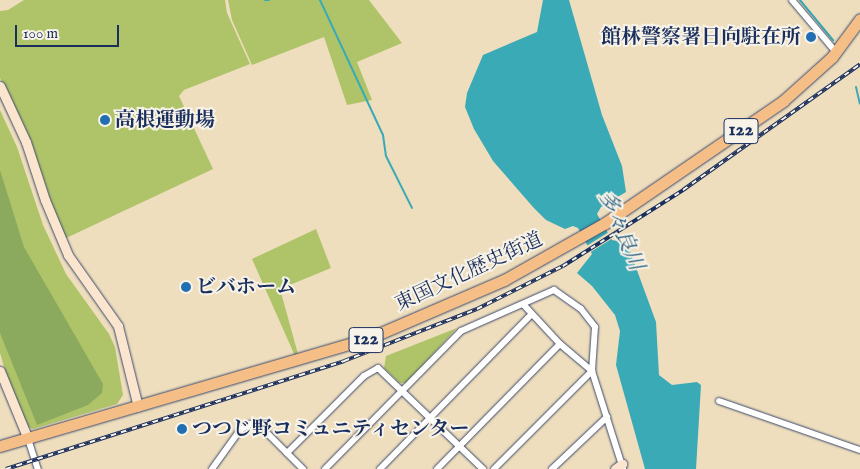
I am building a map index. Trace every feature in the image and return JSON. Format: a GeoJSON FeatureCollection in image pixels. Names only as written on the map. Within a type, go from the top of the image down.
{"type":"FeatureCollection","features":[{"type":"Feature","properties":{"kind":"highway","name":"東国文化歴史街道"},"geometry":{"type":"LineString","coordinates":[[0,446],[375,336],[504,280],[605,223],[786,99],[836,52],[860,19]]}},
{"type":"Feature","properties":{"kind":"street"},"geometry":{"type":"LineString","coordinates":[[792,0],[836,52]]}},
{"type":"Feature","properties":{"kind":"street"},"geometry":{"type":"LineString","coordinates":[[0,86],[26,140],[45,200],[68,255],[118,326],[138,407]]}},
{"type":"Feature","properties":{"kind":"street"},"geometry":{"type":"LineString","coordinates":[[325,469],[461,331],[554,290],[581,309],[595,327],[592,371],[607,417],[620,467]]}},
{"type":"Feature","properties":{"kind":"street"},"geometry":{"type":"LineString","coordinates":[[523,304],[531,315],[560,344],[592,371]]}},
{"type":"Feature","properties":{"kind":"street"},"geometry":{"type":"LineString","coordinates":[[380,469],[531,315]]}},
{"type":"Feature","properties":{"kind":"street"},"geometry":{"type":"LineString","coordinates":[[437,469],[560,344]]}},
{"type":"Feature","properties":{"kind":"street"},"geometry":{"type":"LineString","coordinates":[[287,452],[372,370],[382,371],[483,469]]}},
{"type":"Feature","properties":{"kind":"street"},"geometry":{"type":"LineString","coordinates":[[0,371],[28,439],[38,469]]}},
{"type":"Feature","properties":{"kind":"street"},"geometry":{"type":"LineString","coordinates":[[494,469],[592,371]]}},
{"type":"Feature","properties":{"kind":"street"},"geometry":{"type":"LineString","coordinates":[[719,401],[860,450]]}},
{"type":"Feature","properties":{"kind":"street"},"geometry":{"type":"LineString","coordinates":[[552,469],[607,417]]}},
{"type":"Feature","properties":{"kind":"street"},"geometry":{"type":"LineString","coordinates":[[212,469],[240,430],[250,424],[263,429],[303,469]]}},
{"type":"Feature","properties":{"kind":"green space","name":"高根運動場"},"geometry":{"type":"Polygon","coordinates":[[[24,0],[225,0],[227,13],[250,64],[184,90],[179,96],[213,169],[64,239],[30,140],[0,78],[0,11],[8,10],[24,0]]]}},
{"type":"Feature","properties":{"kind":"green space"},"geometry":{"type":"Polygon","coordinates":[[[228,0],[369,0],[402,43],[357,62],[372,100],[347,105],[324,37],[252,65],[232,20],[228,0]]]}},
{"type":"Feature","properties":{"kind":"green space"},"geometry":{"type":"Polygon","coordinates":[[[0,110],[17,147],[43,225],[66,274],[109,334],[115,347],[123,395],[117,404],[33,429],[28,427],[11,391],[0,353],[0,110]]]}},
{"type":"Feature","properties":{"kind":"green space"},"geometry":{"type":"Polygon","coordinates":[[[0,170],[24,247],[103,384],[102,393],[88,405],[37,425],[0,333],[0,170]]]}},
{"type":"Feature","properties":{"kind":"green space"},"geometry":{"type":"Polygon","coordinates":[[[316,229],[331,268],[280,289],[298,354],[295,356],[252,259],[316,229]]]}},
{"type":"Feature","properties":{"kind":"green space"},"geometry":{"type":"Polygon","coordinates":[[[457,328],[406,383],[400,383],[384,368],[386,356],[457,328]]]}},
{"type":"Feature","properties":{"kind":"water"},"geometry":{"type":"Polygon","coordinates":[[[543,0],[569,0],[602,115],[622,166],[626,192],[601,207],[597,214],[612,240],[627,243],[656,322],[659,375],[672,385],[697,382],[701,385],[696,469],[645,469],[616,365],[620,331],[615,315],[592,286],[577,273],[592,254],[578,228],[573,226],[565,229],[546,220],[493,161],[474,129],[465,107],[467,93],[483,55],[537,32],[543,0]]]}},
{"type":"Feature","properties":{"kind":"pier"},"geometry":{"type":"Polygon","coordinates":[[[609,232],[613,238],[589,253],[585,247],[609,232]]]}},
{"type":"Feature","properties":{"kind":"waterway"},"geometry":{"type":"LineString","coordinates":[[320,0],[383,135],[386,156],[412,208]]}},
{"type":"Feature","properties":{"kind":"waterway"},"geometry":{"type":"LineString","coordinates":[[800,0],[833,40]]}},
{"type":"Feature","properties":{"kind":"waterway"},"geometry":{"type":"LineString","coordinates":[[856,87],[860,104]]}},
{"type":"Feature","properties":{"kind":"railway"},"geometry":{"type":"LineString","coordinates":[[6,469],[344,361],[477,309],[563,266],[683,190],[860,64]]}},
{"type":"Feature","properties":{"kind":"place","name":"館林警察署日向駐在所"},"geometry":{"type":"Point","coordinates":[811,37]}},
{"type":"Feature","properties":{"kind":"place","name":"高根運動場"},"geometry":{"type":"Point","coordinates":[105,120]}},
{"type":"Feature","properties":{"kind":"place","name":"ビバホーム"},"geometry":{"type":"Point","coordinates":[186,287]}},
{"type":"Feature","properties":{"kind":"place","name":"つつじ野コミュニティセンター"},"geometry":{"type":"Point","coordinates":[182,429]}},
{"type":"Feature","properties":{"kind":"water label","name":"多々良川"},"geometry":{"type":"Point","coordinates":[620,231]}}]}
